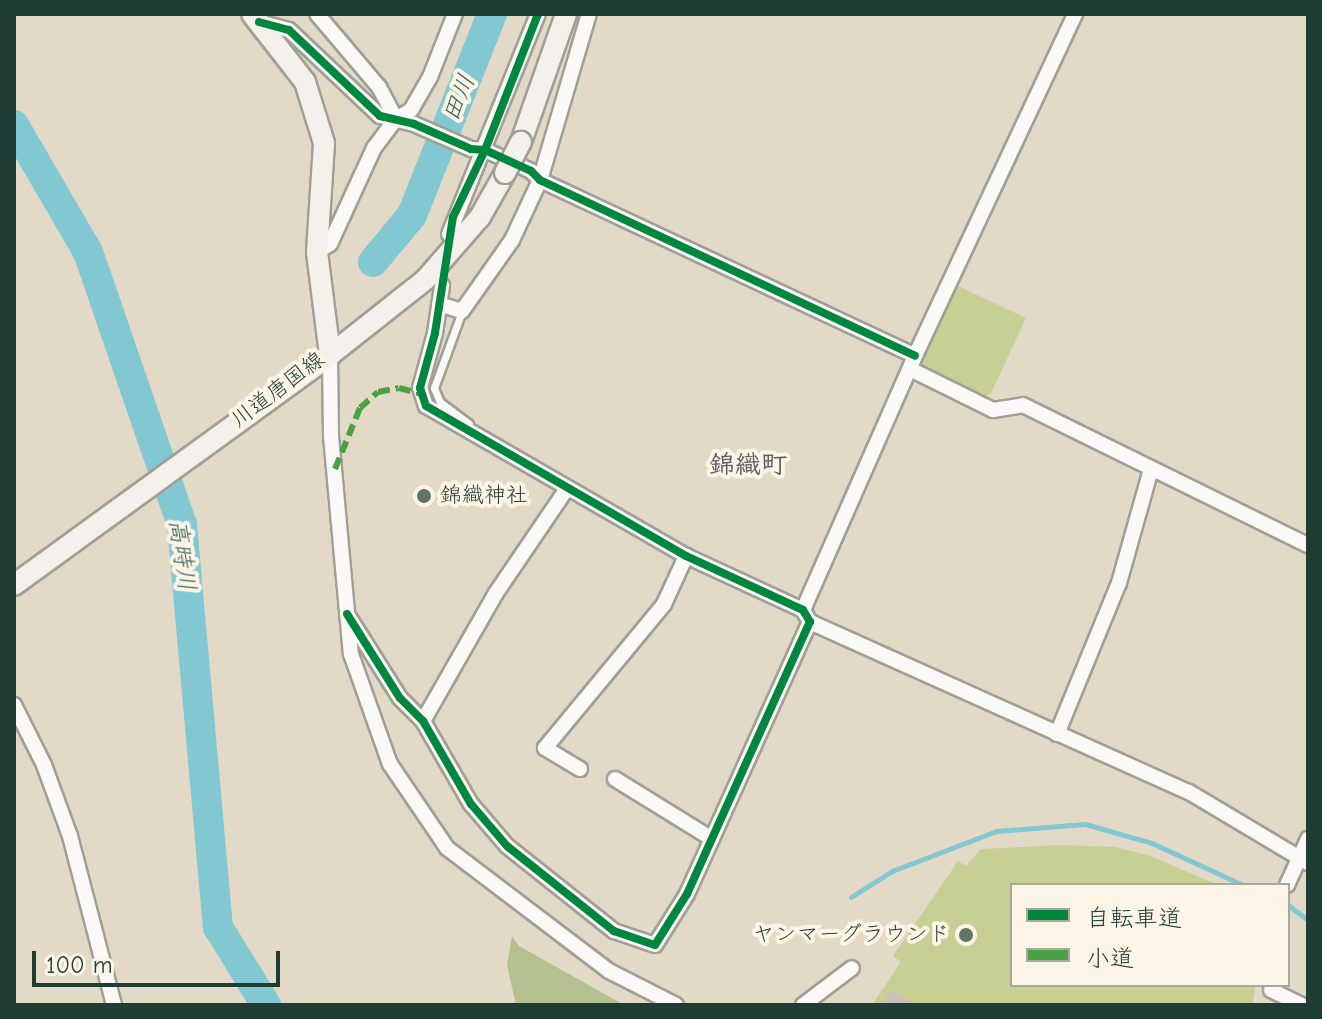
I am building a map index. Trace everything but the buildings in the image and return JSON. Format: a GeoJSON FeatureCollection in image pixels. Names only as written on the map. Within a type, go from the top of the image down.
{"type":"FeatureCollection","features":[{"type":"Feature","properties":{"kind":"main road"},"geometry":{"type":"LineString","coordinates":[[322,360],[433,272],[480,217],[521,142],[566,14]]}},
{"type":"Feature","properties":{"kind":"main road","name":"川道唐国線"},"geometry":{"type":"LineString","coordinates":[[14,585],[322,360],[317,252],[324,143],[305,82],[256,18]]}},
{"type":"Feature","properties":{"kind":"street"},"geometry":{"type":"LineString","coordinates":[[317,14],[379,87],[396,119]]}},
{"type":"Feature","properties":{"kind":"street"},"geometry":{"type":"LineString","coordinates":[[317,252],[330,244],[356,181],[396,119],[411,110],[430,77],[455,14]]}},
{"type":"Feature","properties":{"kind":"street"},"geometry":{"type":"LineString","coordinates":[[449,234],[478,149],[538,14]]}},
{"type":"Feature","properties":{"kind":"street"},"geometry":{"type":"LineString","coordinates":[[439,304],[462,311],[512,240],[540,180],[589,14]]}},
{"type":"Feature","properties":{"kind":"street"},"geometry":{"type":"LineString","coordinates":[[347,614],[385,677],[423,721],[471,804],[507,846],[614,931],[655,945],[687,894],[712,839],[913,362],[1075,14]]}},
{"type":"Feature","properties":{"kind":"street"},"geometry":{"type":"LineString","coordinates":[[256,18],[289,30],[380,116],[414,124],[531,171],[540,180],[913,362],[993,410],[1023,405],[1308,545]]}},
{"type":"Feature","properties":{"kind":"street"},"geometry":{"type":"LineString","coordinates":[[442,286],[420,388],[426,406],[566,490],[686,556],[1057,734],[1189,792],[1303,861]]}},
{"type":"Feature","properties":{"kind":"street"},"geometry":{"type":"LineString","coordinates":[[322,360],[351,654],[390,764],[447,848],[609,971],[676,1005]]}},
{"type":"Feature","properties":{"kind":"street"},"geometry":{"type":"LineString","coordinates":[[1057,734],[1119,583],[1151,469]]}},
{"type":"Feature","properties":{"kind":"street"},"geometry":{"type":"LineString","coordinates":[[423,721],[496,593],[566,490]]}},
{"type":"Feature","properties":{"kind":"street"},"geometry":{"type":"LineString","coordinates":[[580,769],[545,748],[664,604],[686,556]]}},
{"type":"Feature","properties":{"kind":"street"},"geometry":{"type":"LineString","coordinates":[[14,705],[44,765],[70,836],[114,1005]]}},
{"type":"Feature","properties":{"kind":"street"},"geometry":{"type":"LineString","coordinates":[[615,779],[712,839]]}},
{"type":"Feature","properties":{"kind":"street"},"geometry":{"type":"LineString","coordinates":[[1288,883],[1303,861],[1308,839]]}},
{"type":"Feature","properties":{"kind":"street"},"geometry":{"type":"LineString","coordinates":[[803,1005],[852,968]]}},
{"type":"Feature","properties":{"kind":"street"},"geometry":{"type":"LineString","coordinates":[[1271,993],[1302,1005]]}},
{"type":"Feature","properties":{"kind":"lane"},"geometry":{"type":"LineString","coordinates":[[462,311],[434,388],[440,402],[476,430],[484,441]]}},
{"type":"Feature","properties":{"kind":"green space"},"geometry":{"type":"Polygon","coordinates":[[[956,285],[1026,318],[991,393],[984,397],[923,371],[918,364],[956,285]]]}},
{"type":"Feature","properties":{"kind":"green space","name":"ヤンマーグラウンド"},"geometry":{"type":"Polygon","coordinates":[[[1061,845],[1115,847],[1148,855],[1213,883],[1010,883],[1010,987],[1256,987],[1252,1005],[872,1005],[901,962],[893,956],[958,861],[966,866],[981,849],[1061,845]]]}},
{"type":"Feature","properties":{"kind":"green space"},"geometry":{"type":"Polygon","coordinates":[[[512,936],[519,946],[624,1005],[516,1005],[507,965],[512,936]]]}},
{"type":"Feature","properties":{"kind":"waterway","name":"田川"},"geometry":{"type":"LineString","coordinates":[[373,262],[412,215],[492,14]]}},
{"type":"Feature","properties":{"kind":"waterway","name":"高時川"},"geometry":{"type":"LineString","coordinates":[[14,125],[88,252],[182,525],[218,927],[266,1005]]}},
{"type":"Feature","properties":{"kind":"waterway"},"geometry":{"type":"LineString","coordinates":[[851,897],[892,871],[996,831],[1085,824],[1152,843],[1239,883]]}},
{"type":"Feature","properties":{"kind":"waterway"},"geometry":{"type":"LineString","coordinates":[[1290,906],[1308,920]]}},
{"type":"Feature","properties":{"kind":"marked path"},"geometry":{"type":"LineString","coordinates":[[335,469],[360,408],[378,392],[399,388],[422,394]]}},
{"type":"Feature","properties":{"kind":"cycle path"},"geometry":{"type":"LineString","coordinates":[[347,614],[400,698],[423,721],[471,804],[507,846],[614,931],[655,945],[687,894],[810,622],[803,610],[686,556],[426,406],[420,388],[435,333],[453,217],[485,150],[538,14]]}},
{"type":"Feature","properties":{"kind":"cycle path"},"geometry":{"type":"LineString","coordinates":[[259,22],[289,30],[380,116],[414,124],[471,149],[485,150],[531,171],[540,180],[915,356]]}},
{"type":"Feature","properties":{"kind":"place","name":"錦織神社"},"geometry":{"type":"Point","coordinates":[424,496]}},
{"type":"Feature","properties":{"kind":"place","name":"ヤンマーグラウンド"},"geometry":{"type":"Point","coordinates":[966,935]}},
{"type":"Feature","properties":{"kind":"district","name":"錦織町"},"geometry":{"type":"Point","coordinates":[748,466]}}]}
